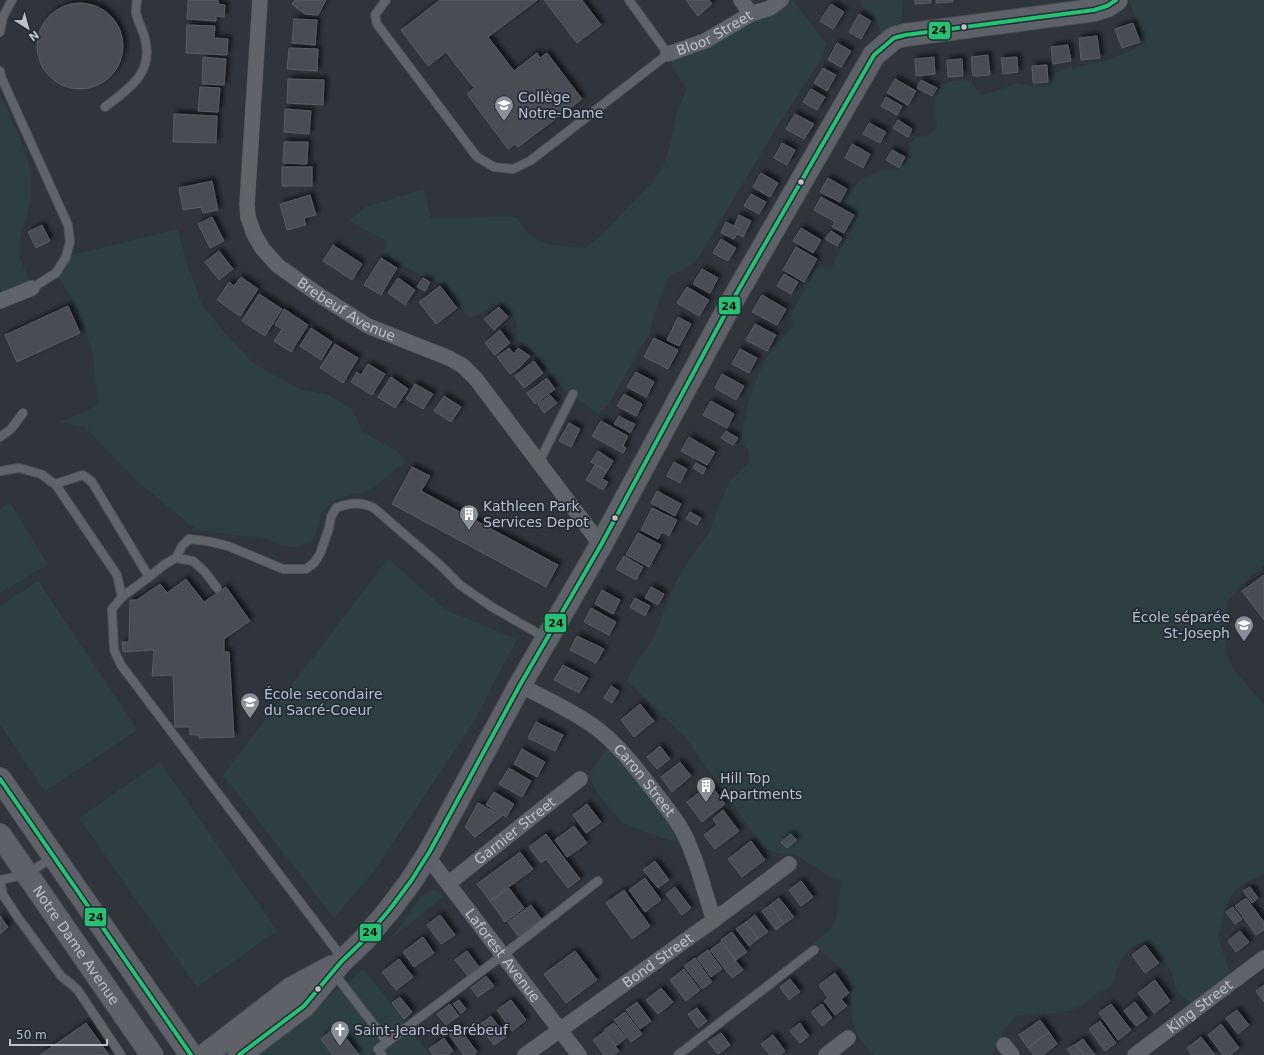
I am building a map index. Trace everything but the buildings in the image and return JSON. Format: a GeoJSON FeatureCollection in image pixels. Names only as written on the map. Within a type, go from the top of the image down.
{"type":"FeatureCollection","features":[{"type":"Feature","properties":{"kind":"street","name":"Brebeuf Avenue"},"geometry":{"type":"LineString","coordinates":[[260,0],[247,204],[248,217],[254,234],[262,248],[277,265],[368,326],[449,358],[463,366],[476,379],[601,545]]}},
{"type":"Feature","properties":{"kind":"street"},"geometry":{"type":"LineString","coordinates":[[741,0],[751,14]]}},
{"type":"Feature","properties":{"kind":"street","name":"Bloor Street"},"geometry":{"type":"LineString","coordinates":[[668,54],[705,41],[751,14],[770,8],[781,0]]}},
{"type":"Feature","properties":{"kind":"street"},"geometry":{"type":"LineString","coordinates":[[239,1055],[304,1006],[339,964],[364,940],[390,909],[427,856],[520,685],[601,545],[731,303],[874,55],[894,38],[905,35],[1094,10],[1107,6],[1116,0]]}},
{"type":"Feature","properties":{"kind":"street"},"geometry":{"type":"LineString","coordinates":[[1,297],[32,288]]}},
{"type":"Feature","properties":{"kind":"street","name":"Caron Street"},"geometry":{"type":"LineString","coordinates":[[520,685],[568,710],[593,726],[626,758],[645,780],[674,817],[684,834],[694,857],[714,920]]}},
{"type":"Feature","properties":{"kind":"street"},"geometry":{"type":"LineString","coordinates":[[0,779],[191,1055]]}},
{"type":"Feature","properties":{"kind":"street","name":"Garnier Street"},"geometry":{"type":"LineString","coordinates":[[448,883],[580,779]]}},
{"type":"Feature","properties":{"kind":"street","name":"Notre Dame Avenue"},"geometry":{"type":"LineString","coordinates":[[0,835],[152,1055]]}},
{"type":"Feature","properties":{"kind":"street","name":"Laforest Avenue"},"geometry":{"type":"LineString","coordinates":[[427,856],[579,1055]]}},
{"type":"Feature","properties":{"kind":"street","name":"Bond Street"},"geometry":{"type":"LineString","coordinates":[[525,1055],[714,920],[789,864]]}},
{"type":"Feature","properties":{"kind":"street","name":"King Street"},"geometry":{"type":"LineString","coordinates":[[1135,1055],[1264,958]]}},
{"type":"Feature","properties":{"kind":"street"},"geometry":{"type":"LineString","coordinates":[[205,1055],[292,988],[339,964]]}},
{"type":"Feature","properties":{"kind":"street"},"geometry":{"type":"LineString","coordinates":[[826,1055],[848,1038]]}},
{"type":"Feature","properties":{"kind":"lane"},"geometry":{"type":"LineString","coordinates":[[0,32],[3,17],[12,0]]}},
{"type":"Feature","properties":{"kind":"lane"},"geometry":{"type":"LineString","coordinates":[[105,107],[128,90],[138,80],[144,68],[147,52],[145,40],[136,12],[137,0]]}},
{"type":"Feature","properties":{"kind":"lane"},"geometry":{"type":"LineString","coordinates":[[386,0],[375,16],[377,24],[477,157],[494,167],[513,169],[530,161],[668,54],[629,0]]}},
{"type":"Feature","properties":{"kind":"lane"},"geometry":{"type":"LineString","coordinates":[[0,71],[2,79],[68,225],[70,242],[66,257],[56,273],[32,288]]}},
{"type":"Feature","properties":{"kind":"lane"},"geometry":{"type":"LineString","coordinates":[[539,462],[573,394]]}},
{"type":"Feature","properties":{"kind":"lane"},"geometry":{"type":"LineString","coordinates":[[0,437],[11,429],[24,413]]}},
{"type":"Feature","properties":{"kind":"lane"},"geometry":{"type":"LineString","coordinates":[[0,472],[19,468],[41,474],[55,484],[117,575],[122,597]]}},
{"type":"Feature","properties":{"kind":"lane"},"geometry":{"type":"LineString","coordinates":[[55,484],[83,475],[92,482],[149,577]]}},
{"type":"Feature","properties":{"kind":"lane"},"geometry":{"type":"LineString","coordinates":[[387,1042],[339,964],[121,665],[114,650],[112,609],[122,597],[165,564],[176,558],[182,546],[189,539],[207,541],[228,546],[283,569],[306,569],[314,563],[320,554],[330,528],[331,517],[336,508],[351,504],[366,504],[374,508],[460,585],[492,607],[547,638]]}},
{"type":"Feature","properties":{"kind":"lane"},"geometry":{"type":"LineString","coordinates":[[176,558],[193,561],[205,572],[217,588]]}},
{"type":"Feature","properties":{"kind":"lane"},"geometry":{"type":"LineString","coordinates":[[54,856],[27,874],[0,880],[3,895],[61,976],[77,989],[121,1055]]}},
{"type":"Feature","properties":{"kind":"lane"},"geometry":{"type":"LineString","coordinates":[[382,1055],[378,1048],[503,955],[598,881]]}},
{"type":"Feature","properties":{"kind":"lane"},"geometry":{"type":"LineString","coordinates":[[678,1055],[814,950]]}},
{"type":"Feature","properties":{"kind":"shaded area"},"geometry":{"type":"Polygon","coordinates":[[[782,0],[792,0],[826,43],[823,56],[777,127],[696,261],[680,272],[669,276],[656,309],[649,334],[609,403],[599,414],[565,391],[539,358],[517,338],[518,332],[514,317],[499,300],[483,313],[469,318],[446,285],[429,279],[382,255],[387,241],[349,221],[366,207],[424,189],[431,218],[516,217],[528,234],[546,244],[586,248],[601,236],[653,181],[664,165],[673,133],[677,110],[687,90],[673,68],[668,55],[782,0]]]}},
{"type":"Feature","properties":{"kind":"shaded area"},"geometry":{"type":"Polygon","coordinates":[[[861,0],[903,0],[900,36],[882,34],[873,16],[861,5],[861,0]]]}},
{"type":"Feature","properties":{"kind":"shaded area"},"geometry":{"type":"Polygon","coordinates":[[[1129,0],[1264,0],[1264,565],[1246,581],[1227,602],[1225,653],[1235,671],[1264,705],[1264,874],[1247,882],[1234,891],[1224,910],[1218,938],[1233,981],[1195,1008],[1178,992],[1170,969],[1154,947],[1145,941],[1137,944],[1126,953],[1119,965],[1111,986],[1097,993],[1083,1005],[1070,1011],[1017,1015],[1003,1031],[992,1055],[874,1055],[855,1029],[852,1016],[849,982],[846,974],[813,943],[830,929],[836,919],[841,882],[825,874],[796,855],[778,853],[764,848],[685,737],[627,681],[631,671],[654,638],[674,585],[692,555],[710,532],[719,505],[730,481],[750,461],[748,450],[741,438],[749,399],[764,361],[793,326],[791,314],[817,268],[832,267],[859,214],[843,205],[859,181],[881,170],[898,170],[907,160],[910,144],[916,137],[928,136],[937,127],[935,106],[940,85],[955,81],[972,80],[973,85],[980,95],[994,92],[1017,83],[1035,87],[1052,85],[1055,72],[1107,60],[1124,54],[1145,43],[1129,0]]]}},
{"type":"Feature","properties":{"kind":"shaded area"},"geometry":{"type":"Polygon","coordinates":[[[0,94],[22,143],[31,172],[31,200],[20,239],[20,258],[32,287],[4,298],[0,288],[0,94]]]}},
{"type":"Feature","properties":{"kind":"shaded area"},"geometry":{"type":"Polygon","coordinates":[[[178,229],[185,259],[202,305],[225,333],[253,363],[301,390],[327,394],[352,409],[363,432],[397,451],[406,461],[366,493],[354,493],[337,499],[322,512],[314,540],[307,544],[295,547],[282,546],[268,539],[197,530],[138,482],[85,427],[59,422],[85,412],[98,404],[92,349],[77,307],[55,272],[65,257],[178,229]]]}},
{"type":"Feature","properties":{"kind":"shaded area"},"geometry":{"type":"Polygon","coordinates":[[[10,503],[48,564],[0,593],[0,509],[10,503]]]}},
{"type":"Feature","properties":{"kind":"shaded area"},"geometry":{"type":"Polygon","coordinates":[[[388,559],[446,610],[517,639],[472,725],[373,872],[334,918],[223,775],[388,559]]]}},
{"type":"Feature","properties":{"kind":"shaded area"},"geometry":{"type":"Polygon","coordinates":[[[38,581],[137,730],[45,791],[0,724],[0,606],[38,581]]]}},
{"type":"Feature","properties":{"kind":"shaded area"},"geometry":{"type":"Polygon","coordinates":[[[610,744],[686,844],[663,838],[624,824],[601,798],[588,776],[610,744]]]}},
{"type":"Feature","properties":{"kind":"shaded area"},"geometry":{"type":"Polygon","coordinates":[[[160,762],[277,931],[197,987],[79,818],[160,762]]]}},
{"type":"Feature","properties":{"kind":"shaded area"},"geometry":{"type":"Polygon","coordinates":[[[431,890],[438,891],[443,897],[388,941],[406,919],[420,898],[431,890]]]}},
{"type":"Feature","properties":{"kind":"shaded area"},"geometry":{"type":"Polygon","coordinates":[[[364,969],[430,1055],[250,1055],[310,1012],[364,969]]]}},
{"type":"Feature","properties":{"kind":"transit line","name":"24"},"geometry":{"type":"LineString","coordinates":[[239,1055],[304,1006],[341,962],[364,940],[411,881],[430,851],[520,685],[601,545],[731,303],[874,55],[894,38],[905,35],[1094,10],[1107,6],[1116,0]]}},
{"type":"Feature","properties":{"kind":"transit line","name":"24"},"geometry":{"type":"LineString","coordinates":[[0,779],[191,1055]]}},
{"type":"Feature","properties":{"kind":"place","name":"Collège Notre-Dame"},"geometry":{"type":"Point","coordinates":[504,122]}},
{"type":"Feature","properties":{"kind":"place","name":"Kathleen Park Services Depot"},"geometry":{"type":"Point","coordinates":[469,531]}},
{"type":"Feature","properties":{"kind":"place","name":"École séparée St-Joseph"},"geometry":{"type":"Point","coordinates":[1244,642]}},
{"type":"Feature","properties":{"kind":"place","name":"École secondaire du Sacré-Coeur"},"geometry":{"type":"Point","coordinates":[250,719]}},
{"type":"Feature","properties":{"kind":"place","name":"Hill Top Apartments"},"geometry":{"type":"Point","coordinates":[706,803]}},
{"type":"Feature","properties":{"kind":"place","name":"Saint-Jean-de-Brébeuf"},"geometry":{"type":"Point","coordinates":[340,1047]}}]}
